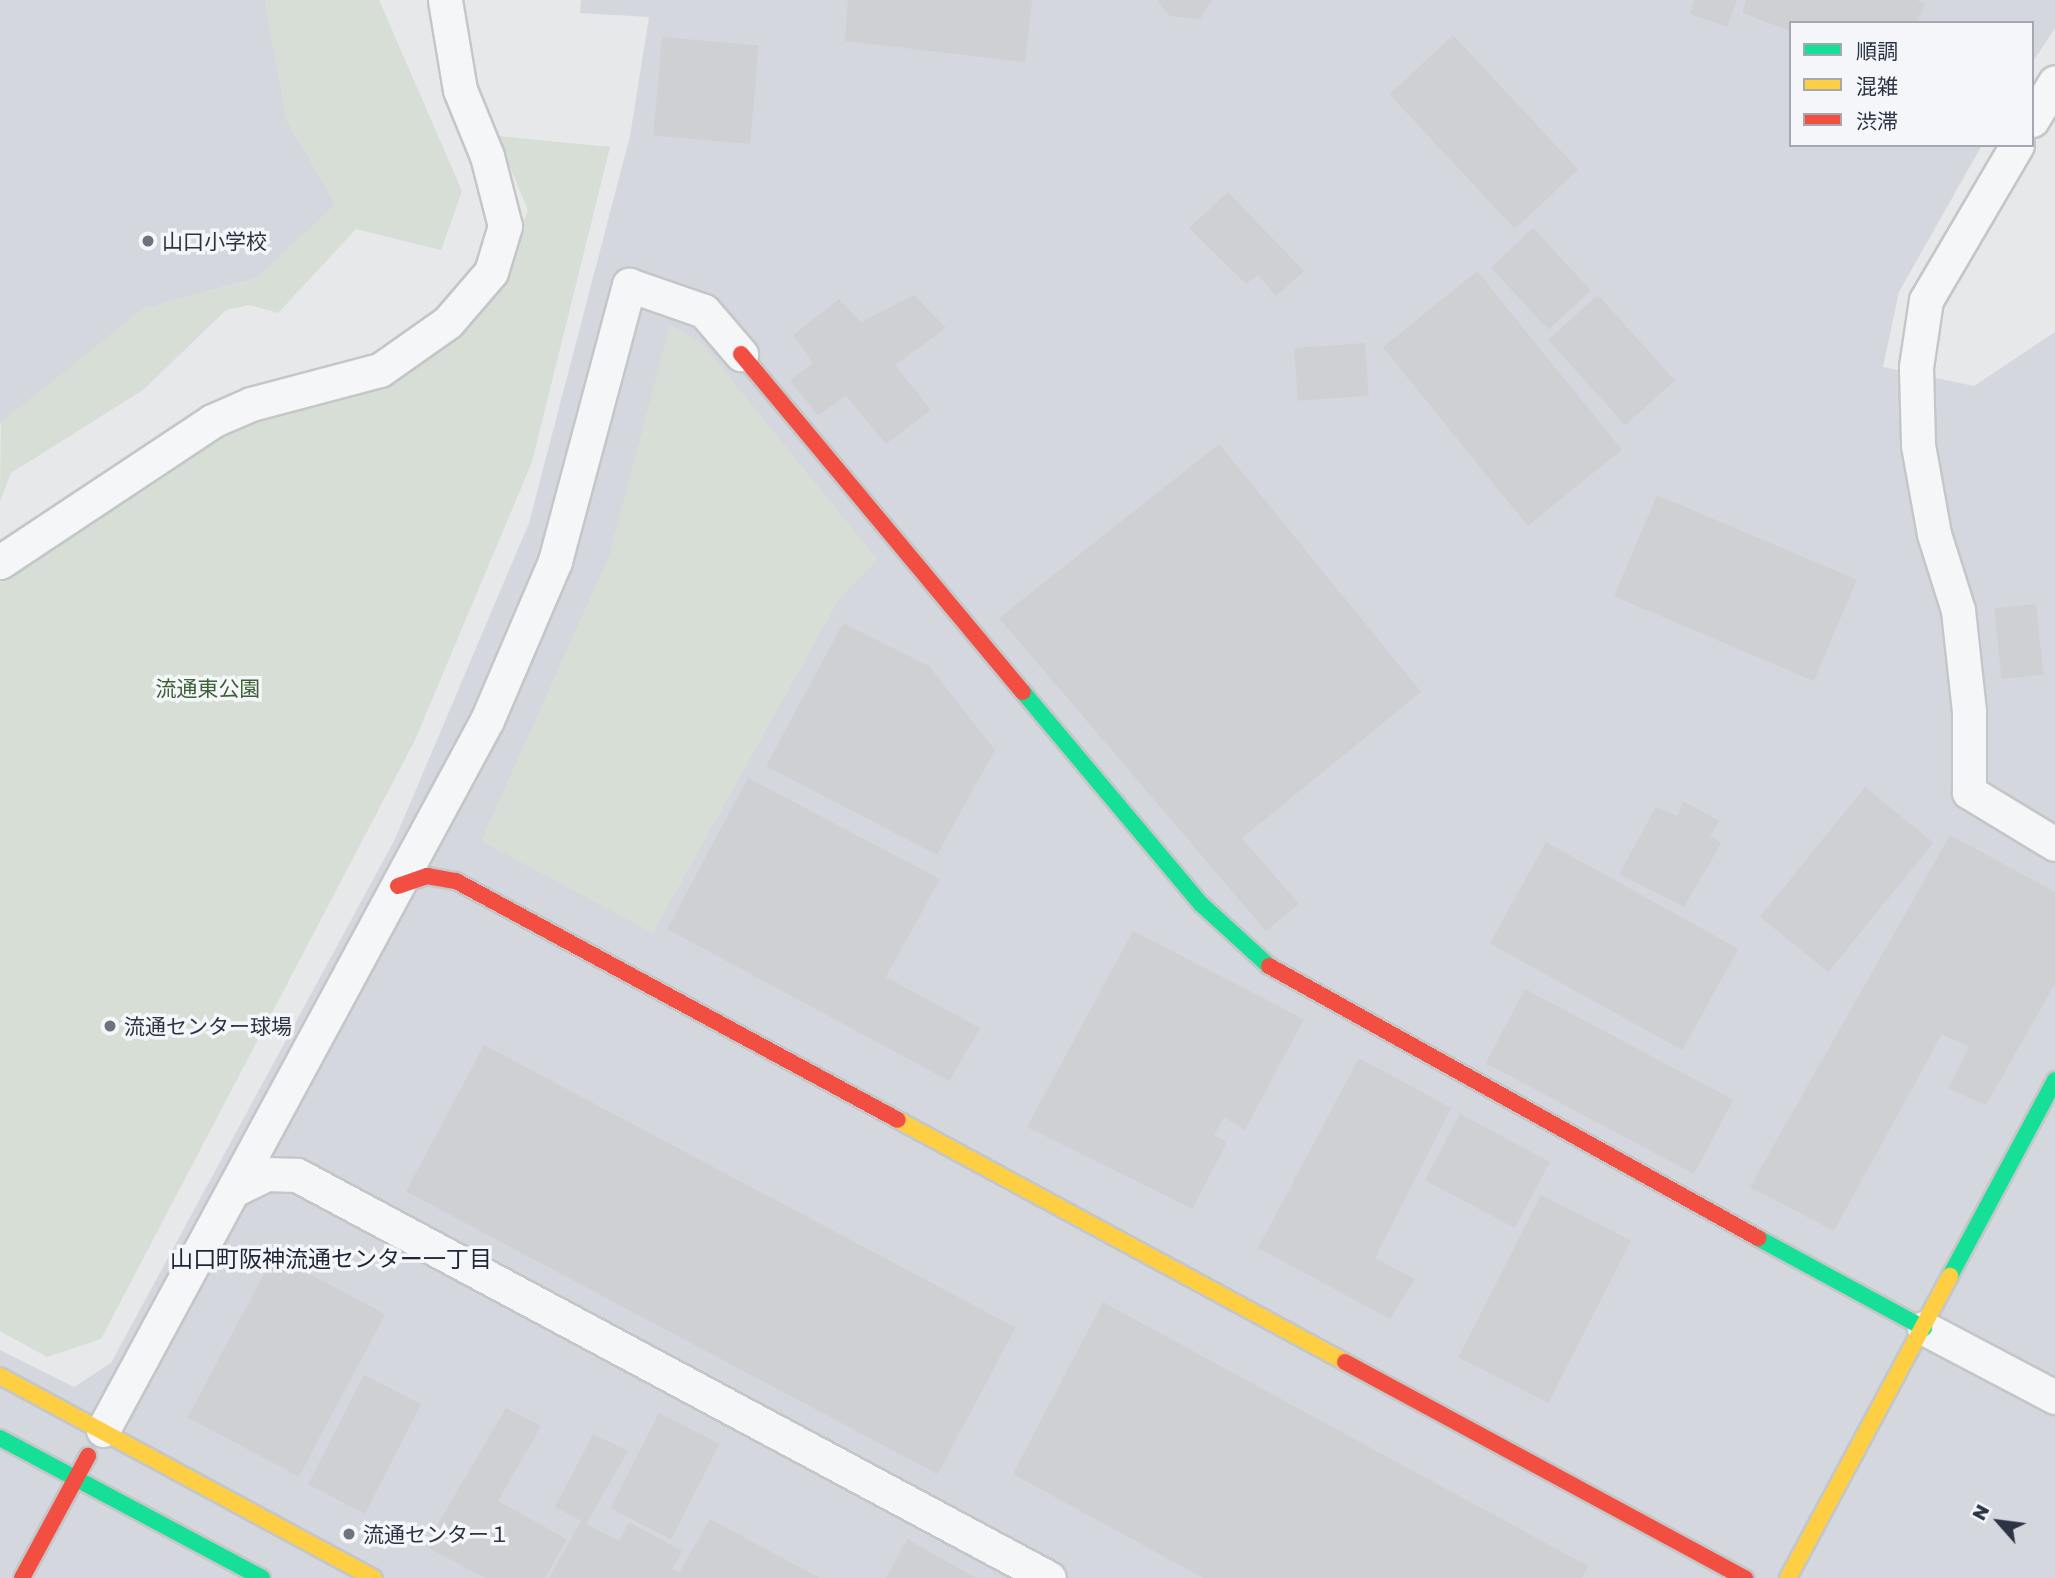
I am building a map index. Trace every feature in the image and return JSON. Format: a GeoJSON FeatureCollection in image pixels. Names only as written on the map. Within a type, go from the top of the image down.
{"type":"FeatureCollection","features":[{"type":"Feature","properties":{"kind":"street"},"geometry":{"type":"LineString","coordinates":[[0,562],[212,421],[251,404],[380,370],[448,322],[491,272],[505,226],[488,156],[460,90],[442,15],[445,0]]}},
{"type":"Feature","properties":{"kind":"street"},"geometry":{"type":"LineString","coordinates":[[2034,117],[2055,82]]}},
{"type":"Feature","properties":{"kind":"street"},"geometry":{"type":"LineString","coordinates":[[2016,147],[1926,300],[1916,367],[1918,445],[1934,534],[1958,610],[1969,712],[1969,792],[2055,844]]}},
{"type":"Feature","properties":{"kind":"street"},"geometry":{"type":"LineString","coordinates":[[22,1578],[487,720],[555,561],[629,285],[704,310],[1200,904],[1265,964],[1363,1024],[2055,1397]]}},
{"type":"Feature","properties":{"kind":"street"},"geometry":{"type":"LineString","coordinates":[[398,886],[427,876],[456,881],[1745,1578]]}},
{"type":"Feature","properties":{"kind":"street"},"geometry":{"type":"LineString","coordinates":[[1788,1578],[2055,1080]]}},
{"type":"Feature","properties":{"kind":"street"},"geometry":{"type":"LineString","coordinates":[[234,1190],[267,1174],[297,1175],[1049,1578]]}},
{"type":"Feature","properties":{"kind":"street"},"geometry":{"type":"LineString","coordinates":[[0,1376],[374,1578]]}},
{"type":"Feature","properties":{"kind":"street"},"geometry":{"type":"LineString","coordinates":[[0,1438],[262,1578]]}},
{"type":"Feature","properties":{"kind":"shaded area","name":"山口小学校"},"geometry":{"type":"Polygon","coordinates":[[[0,0],[265,0],[287,121],[336,204],[257,278],[143,309],[0,424],[0,0]]]}},
{"type":"Feature","properties":{"kind":"shaded area"},"geometry":{"type":"Polygon","coordinates":[[[581,0],[2055,0],[2055,28],[2034,60],[2034,21],[1789,21],[1789,147],[1981,147],[1899,292],[1883,367],[1974,386],[2055,332],[2055,1578],[0,1578],[0,1350],[74,1387],[111,1363],[395,839],[529,523],[630,136],[649,17],[580,13],[581,0]]]}},
{"type":"Feature","properties":{"kind":"green space"},"geometry":{"type":"Polygon","coordinates":[[[265,0],[379,0],[462,191],[441,250],[356,229],[278,313],[250,305],[226,310],[143,390],[11,473],[0,501],[1,422],[143,309],[257,278],[335,204],[287,121],[265,0]]]}},
{"type":"Feature","properties":{"kind":"green space","name":"流通東公園"},"geometry":{"type":"Polygon","coordinates":[[[497,136],[610,147],[532,462],[415,740],[101,1339],[47,1357],[0,1331],[0,577],[227,425],[389,383],[501,287],[528,210],[497,136]]]}},
{"type":"Feature","properties":{"kind":"green space"},"geometry":{"type":"Polygon","coordinates":[[[670,325],[701,342],[878,560],[838,601],[653,933],[481,841],[609,556],[670,325]]]}},
{"type":"Feature","properties":{"kind":"building"},"geometry":{"type":"Polygon","coordinates":[[[848,0],[1032,0],[1025,62],[845,41],[848,0]]]}},
{"type":"Feature","properties":{"kind":"building"},"geometry":{"type":"Polygon","coordinates":[[[1157,0],[1212,0],[1200,19],[1170,16],[1157,0]]]}},
{"type":"Feature","properties":{"kind":"building"},"geometry":{"type":"Polygon","coordinates":[[[1694,0],[1737,0],[1727,27],[1690,14],[1694,0]]]}},
{"type":"Feature","properties":{"kind":"building"},"geometry":{"type":"Polygon","coordinates":[[[1746,0],[1916,0],[1925,3],[1918,21],[1789,21],[1789,30],[1742,13],[1746,0]]]}},
{"type":"Feature","properties":{"kind":"building"},"geometry":{"type":"Polygon","coordinates":[[[1453,35],[1578,170],[1515,229],[1389,94],[1453,35]]]}},
{"type":"Feature","properties":{"kind":"building"},"geometry":{"type":"Polygon","coordinates":[[[662,37],[759,45],[750,144],[653,136],[662,37]]]}},
{"type":"Feature","properties":{"kind":"building"},"geometry":{"type":"Polygon","coordinates":[[[1228,192],[1304,271],[1276,296],[1258,275],[1246,284],[1189,228],[1228,192]]]}},
{"type":"Feature","properties":{"kind":"building"},"geometry":{"type":"Polygon","coordinates":[[[1533,228],[1591,290],[1549,330],[1491,268],[1533,228]]]}},
{"type":"Feature","properties":{"kind":"building"},"geometry":{"type":"Polygon","coordinates":[[[1477,271],[1622,450],[1528,526],[1383,347],[1477,271]]]}},
{"type":"Feature","properties":{"kind":"building"},"geometry":{"type":"Polygon","coordinates":[[[914,295],[946,328],[895,365],[931,410],[886,444],[846,396],[818,415],[790,381],[813,363],[793,335],[839,299],[861,322],[914,295]]]}},
{"type":"Feature","properties":{"kind":"building"},"geometry":{"type":"Polygon","coordinates":[[[1598,295],[1675,380],[1625,425],[1548,340],[1598,295]]]}},
{"type":"Feature","properties":{"kind":"building"},"geometry":{"type":"Polygon","coordinates":[[[1365,343],[1369,396],[1298,401],[1294,348],[1365,343]]]}},
{"type":"Feature","properties":{"kind":"building"},"geometry":{"type":"Polygon","coordinates":[[[1219,444],[1421,692],[1242,838],[1299,904],[1266,931],[999,618],[1219,444]]]}},
{"type":"Feature","properties":{"kind":"building"},"geometry":{"type":"Polygon","coordinates":[[[1657,495],[1857,580],[1814,681],[1614,596],[1657,495]]]}},
{"type":"Feature","properties":{"kind":"building"},"geometry":{"type":"Polygon","coordinates":[[[2036,604],[2043,675],[2002,679],[1994,608],[2036,604]]]}},
{"type":"Feature","properties":{"kind":"building"},"geometry":{"type":"Polygon","coordinates":[[[843,623],[929,666],[995,750],[937,855],[766,766],[843,623]]]}},
{"type":"Feature","properties":{"kind":"building"},"geometry":{"type":"Polygon","coordinates":[[[748,778],[940,879],[886,977],[980,1028],[949,1081],[667,929],[748,778]]]}},
{"type":"Feature","properties":{"kind":"building"},"geometry":{"type":"Polygon","coordinates":[[[1865,787],[1933,842],[1828,972],[1760,917],[1865,787]]]}},
{"type":"Feature","properties":{"kind":"building"},"geometry":{"type":"Polygon","coordinates":[[[1683,801],[1719,821],[1710,836],[1721,843],[1684,907],[1619,874],[1656,807],[1677,816],[1683,801]]]}},
{"type":"Feature","properties":{"kind":"building"},"geometry":{"type":"Polygon","coordinates":[[[1950,835],[2055,892],[2055,984],[1986,1105],[1948,1089],[1969,1047],[1942,1034],[1834,1231],[1750,1187],[1950,835]]]}},
{"type":"Feature","properties":{"kind":"building"},"geometry":{"type":"Polygon","coordinates":[[[1546,842],[1738,949],[1682,1050],[1490,943],[1546,842]]]}},
{"type":"Feature","properties":{"kind":"building"},"geometry":{"type":"Polygon","coordinates":[[[1133,931],[1304,1019],[1245,1130],[1224,1117],[1214,1135],[1227,1142],[1192,1209],[1027,1127],[1133,931]]]}},
{"type":"Feature","properties":{"kind":"building"},"geometry":{"type":"Polygon","coordinates":[[[1525,989],[1733,1100],[1694,1174],[1486,1063],[1525,989]]]}},
{"type":"Feature","properties":{"kind":"building"},"geometry":{"type":"Polygon","coordinates":[[[484,1045],[1016,1328],[938,1474],[406,1192],[484,1045]]]}},
{"type":"Feature","properties":{"kind":"building"},"geometry":{"type":"Polygon","coordinates":[[[1359,1058],[1451,1108],[1375,1258],[1415,1279],[1390,1319],[1258,1248],[1359,1058]]]}},
{"type":"Feature","properties":{"kind":"building"},"geometry":{"type":"Polygon","coordinates":[[[1460,1114],[1550,1162],[1515,1228],[1425,1180],[1460,1114]]]}},
{"type":"Feature","properties":{"kind":"building"},"geometry":{"type":"Polygon","coordinates":[[[1541,1195],[1631,1241],[1548,1403],[1458,1357],[1541,1195]]]}},
{"type":"Feature","properties":{"kind":"building"},"geometry":{"type":"Polygon","coordinates":[[[274,1255],[385,1314],[299,1477],[188,1417],[274,1255]]]}},
{"type":"Feature","properties":{"kind":"building"},"geometry":{"type":"Polygon","coordinates":[[[1103,1302],[1588,1566],[1582,1578],[1203,1578],[1013,1474],[1103,1302]]]}},
{"type":"Feature","properties":{"kind":"building"},"geometry":{"type":"Polygon","coordinates":[[[364,1375],[421,1404],[365,1514],[308,1485],[364,1375]]]}},
{"type":"Feature","properties":{"kind":"building"},"geometry":{"type":"Polygon","coordinates":[[[506,1408],[541,1426],[498,1501],[567,1539],[545,1578],[485,1578],[425,1546],[506,1408]]]}},
{"type":"Feature","properties":{"kind":"building"},"geometry":{"type":"Polygon","coordinates":[[[659,1413],[720,1444],[671,1539],[610,1508],[659,1413]]]}},
{"type":"Feature","properties":{"kind":"building"},"geometry":{"type":"Polygon","coordinates":[[[593,1434],[628,1451],[586,1524],[619,1541],[629,1522],[682,1551],[672,1569],[679,1573],[710,1519],[820,1578],[549,1578],[581,1521],[555,1507],[593,1434]]]}},
{"type":"Feature","properties":{"kind":"building"},"geometry":{"type":"Polygon","coordinates":[[[907,1539],[976,1578],[886,1578],[907,1539]]]}},
{"type":"Feature","properties":{"kind":"traffic: fast"},"geometry":{"type":"LineString","coordinates":[[1023,692],[1201,904],[1269,966]]}},
{"type":"Feature","properties":{"kind":"traffic: fast"},"geometry":{"type":"LineString","coordinates":[[1950,1276],[2055,1080]]}},
{"type":"Feature","properties":{"kind":"traffic: fast"},"geometry":{"type":"LineString","coordinates":[[1758,1238],[1924,1328]]}},
{"type":"Feature","properties":{"kind":"traffic: fast"},"geometry":{"type":"LineString","coordinates":[[0,1438],[262,1578]]}},
{"type":"Feature","properties":{"kind":"traffic: slow"},"geometry":{"type":"LineString","coordinates":[[898,1120],[1345,1362]]}},
{"type":"Feature","properties":{"kind":"traffic: slow"},"geometry":{"type":"LineString","coordinates":[[1788,1578],[1950,1276]]}},
{"type":"Feature","properties":{"kind":"traffic: slow"},"geometry":{"type":"LineString","coordinates":[[0,1376],[374,1578]]}},
{"type":"Feature","properties":{"kind":"traffic: jam"},"geometry":{"type":"LineString","coordinates":[[741,354],[1023,692]]}},
{"type":"Feature","properties":{"kind":"traffic: jam"},"geometry":{"type":"LineString","coordinates":[[398,886],[427,876],[456,881],[898,1120]]}},
{"type":"Feature","properties":{"kind":"traffic: jam"},"geometry":{"type":"LineString","coordinates":[[1269,966],[1758,1238]]}},
{"type":"Feature","properties":{"kind":"traffic: jam"},"geometry":{"type":"LineString","coordinates":[[1345,1362],[1745,1578]]}},
{"type":"Feature","properties":{"kind":"traffic: jam"},"geometry":{"type":"LineString","coordinates":[[22,1578],[88,1456]]}},
{"type":"Feature","properties":{"kind":"place","name":"山口小学校"},"geometry":{"type":"Point","coordinates":[148,241]}},
{"type":"Feature","properties":{"kind":"place","name":"流通センター球場"},"geometry":{"type":"Point","coordinates":[110,1026]}},
{"type":"Feature","properties":{"kind":"place","name":"流通センター１"},"geometry":{"type":"Point","coordinates":[349,1534]}},
{"type":"Feature","properties":{"kind":"district","name":"山口町阪神流通センター一丁目"},"geometry":{"type":"Point","coordinates":[331,1258]}}]}
